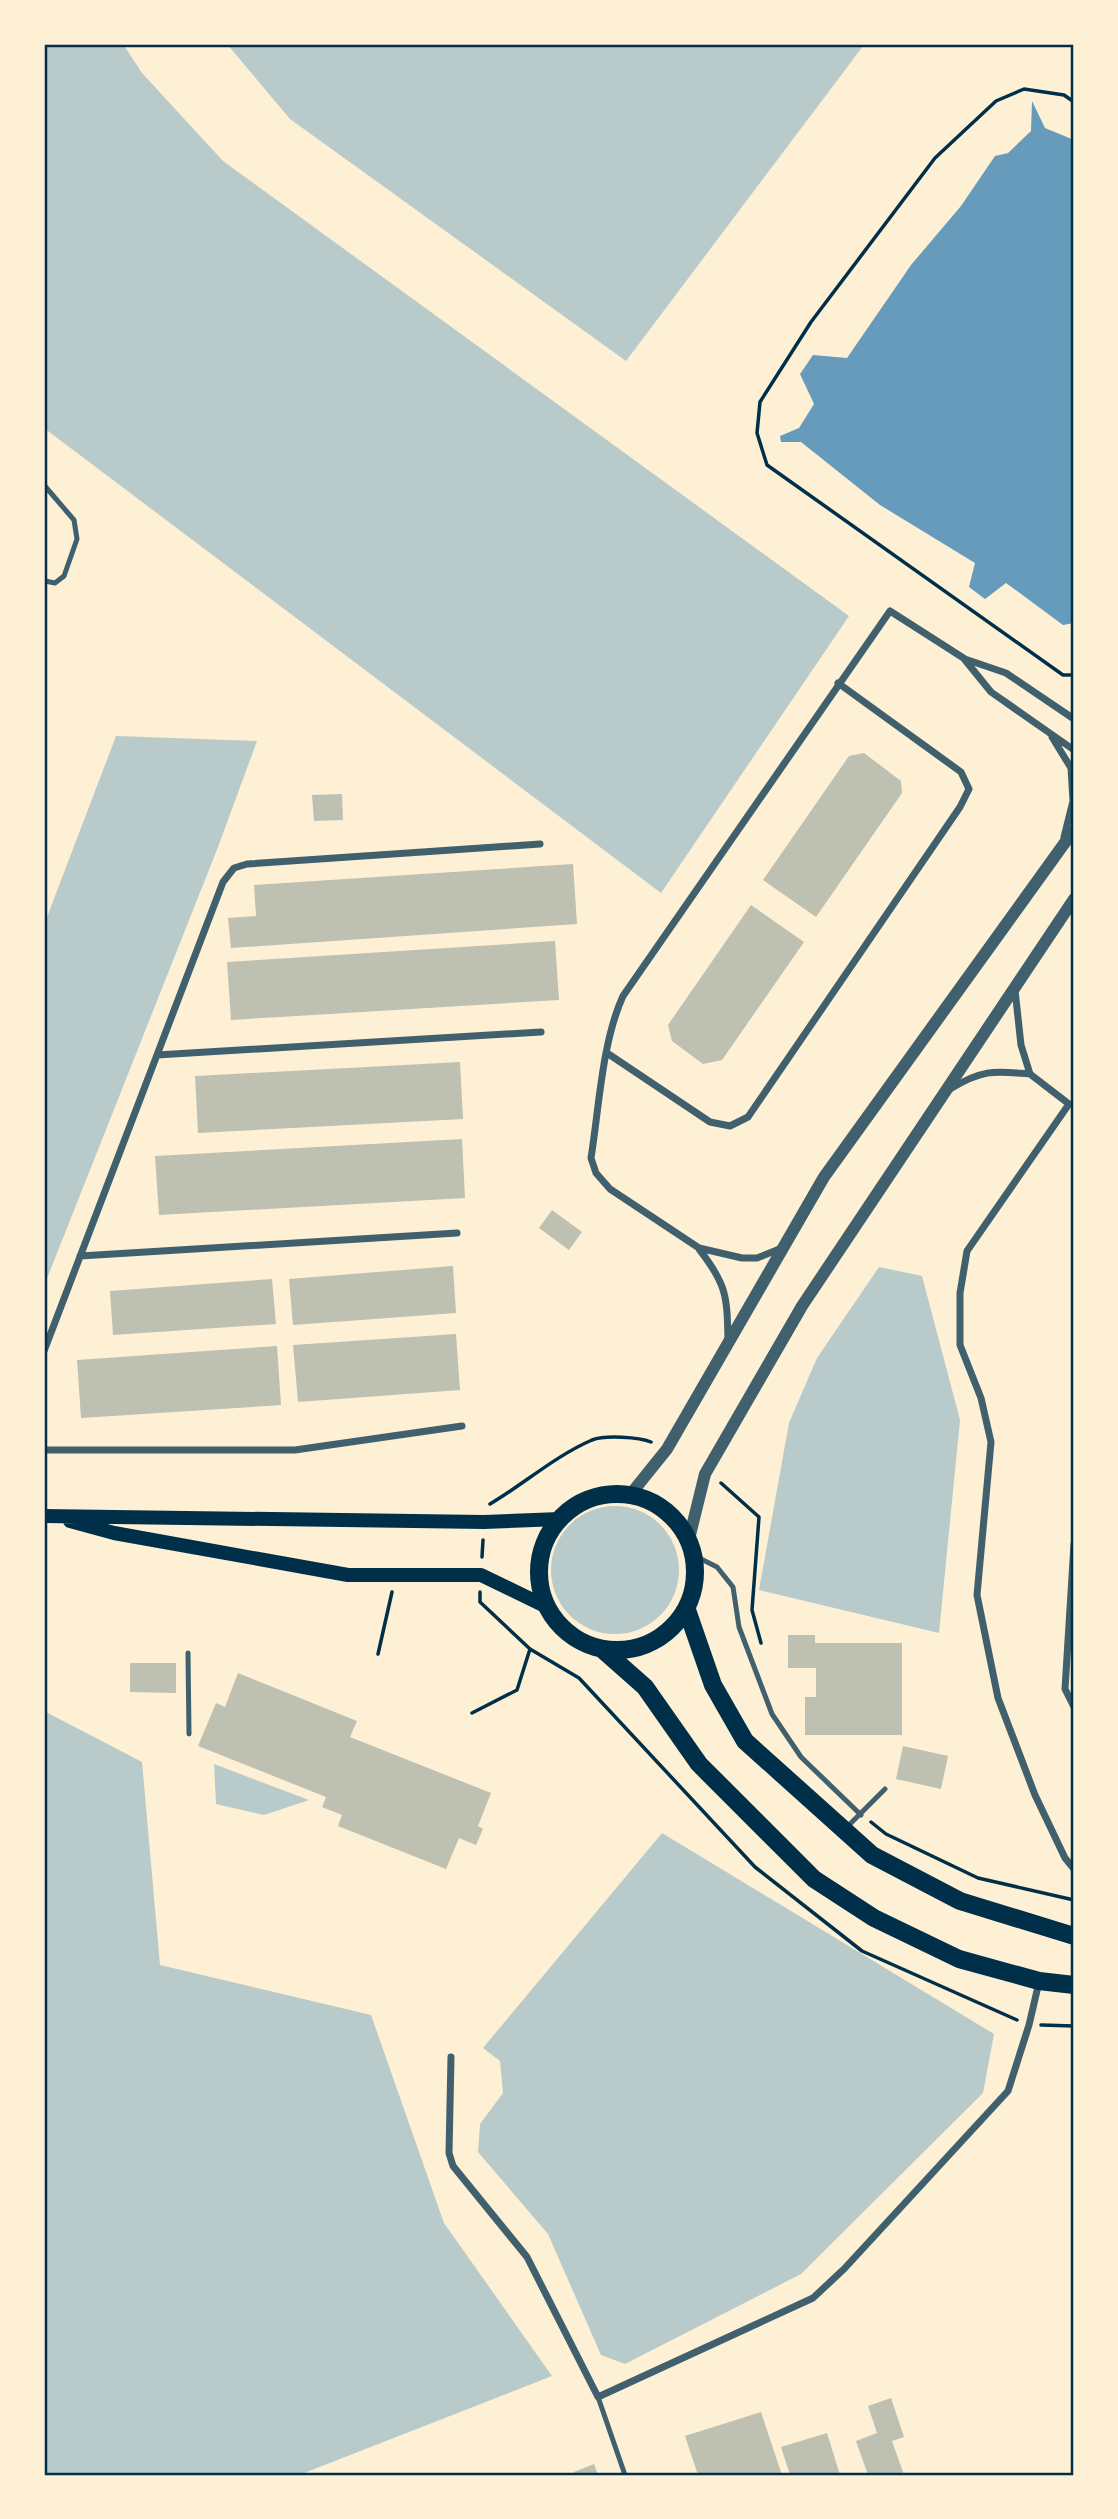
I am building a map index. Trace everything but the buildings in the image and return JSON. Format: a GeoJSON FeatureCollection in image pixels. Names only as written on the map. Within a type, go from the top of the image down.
{"type":"FeatureCollection","features":[{"type":"Feature","properties":{"kind":"main road"},"geometry":{"type":"LineString","coordinates":[[630,1495],[645,1499],[669,1514],[692,1548],[695,1584],[687,1610],[669,1632],[649,1644],[626,1650],[602,1649],[579,1641],[560,1626],[547,1607],[540,1584],[540,1560],[547,1537],[560,1519],[578,1505],[600,1496],[630,1495]]}},
{"type":"Feature","properties":{"kind":"main road"},"geometry":{"type":"LineString","coordinates":[[47,1516],[484,1521],[560,1519]]}},
{"type":"Feature","properties":{"kind":"main road"},"geometry":{"type":"LineString","coordinates":[[47,1516],[114,1533],[348,1575],[481,1575],[547,1607]]}},
{"type":"Feature","properties":{"kind":"main road"},"geometry":{"type":"LineString","coordinates":[[687,1610],[713,1685],[746,1741],[872,1855],[960,1901],[1074,1936]]}},
{"type":"Feature","properties":{"kind":"main road"},"geometry":{"type":"LineString","coordinates":[[602,1649],[645,1687],[699,1764],[814,1879],[874,1918],[959,1959],[1040,1981],[1074,1985]]}},
{"type":"Feature","properties":{"kind":"street"},"geometry":{"type":"LineString","coordinates":[[728,1340],[724,1288],[718,1274],[699,1248],[610,1189],[596,1173],[591,1158],[613,1018],[623,996],[890,611],[965,659],[1006,673],[1074,719]]}},
{"type":"Feature","properties":{"kind":"street"},"geometry":{"type":"LineString","coordinates":[[965,659],[991,692],[1074,750]]}},
{"type":"Feature","properties":{"kind":"street"},"geometry":{"type":"LineString","coordinates":[[607,1053],[710,1122],[730,1126],[748,1117],[960,807],[969,789],[961,772],[838,683]]}},
{"type":"Feature","properties":{"kind":"street"},"geometry":{"type":"LineString","coordinates":[[1050,735],[1071,768],[1073,801],[1062,848]]}},
{"type":"Feature","properties":{"kind":"street"},"geometry":{"type":"LineString","coordinates":[[630,1495],[667,1449],[824,1177],[1074,830]]}},
{"type":"Feature","properties":{"kind":"street"},"geometry":{"type":"LineString","coordinates":[[44,1351],[223,883],[234,869],[247,864],[540,844]]}},
{"type":"Feature","properties":{"kind":"street"},"geometry":{"type":"LineString","coordinates":[[692,1548],[705,1474],[802,1306],[1074,899]]}},
{"type":"Feature","properties":{"kind":"street"},"geometry":{"type":"LineString","coordinates":[[1015,986],[1019,1032],[1030,1074]]}},
{"type":"Feature","properties":{"kind":"street"},"geometry":{"type":"LineString","coordinates":[[157,1055],[541,1032]]}},
{"type":"Feature","properties":{"kind":"street"},"geometry":{"type":"LineString","coordinates":[[942,1093],[973,1075],[999,1071],[1030,1074],[1069,1104],[967,1251],[960,1293],[960,1345],[981,1398],[991,1443],[977,1595],[998,1698],[1035,1795],[1065,1858],[1074,1869]]}},
{"type":"Feature","properties":{"kind":"street"},"geometry":{"type":"LineString","coordinates":[[80,1256],[457,1233]]}},
{"type":"Feature","properties":{"kind":"street"},"geometry":{"type":"LineString","coordinates":[[699,1248],[742,1258],[757,1258],[782,1248]]}},
{"type":"Feature","properties":{"kind":"street"},"geometry":{"type":"LineString","coordinates":[[44,1450],[295,1450],[462,1426]]}},
{"type":"Feature","properties":{"kind":"street"},"geometry":{"type":"LineString","coordinates":[[1074,1544],[1072,1614],[1065,1689],[1074,1707]]}},
{"type":"Feature","properties":{"kind":"street"},"geometry":{"type":"LineString","coordinates":[[451,2057],[449,2153],[453,2166],[527,2257],[598,2397],[813,2298],[844,2269],[1008,2091],[1040,1981]]}},
{"type":"Feature","properties":{"kind":"lane"},"geometry":{"type":"LineString","coordinates":[[44,485],[74,520],[77,539],[64,576],[55,583],[44,582]]}},
{"type":"Feature","properties":{"kind":"lane"},"geometry":{"type":"LineString","coordinates":[[692,1548],[717,1567],[733,1587],[739,1628],[772,1714],[801,1757],[861,1815]]}},
{"type":"Feature","properties":{"kind":"lane"},"geometry":{"type":"LineString","coordinates":[[188,1653],[189,1734]]}},
{"type":"Feature","properties":{"kind":"lane"},"geometry":{"type":"LineString","coordinates":[[845,1829],[884,1789]]}},
{"type":"Feature","properties":{"kind":"lane"},"geometry":{"type":"LineString","coordinates":[[598,2397],[625,2475]]}},
{"type":"Feature","properties":{"kind":"path"},"geometry":{"type":"LineString","coordinates":[[1074,102],[1064,95],[1024,89],[996,101],[935,158],[811,322],[760,402],[757,433],[767,465],[1063,675],[1074,675]]}},
{"type":"Feature","properties":{"kind":"path"},"geometry":{"type":"LineString","coordinates":[[480,1602],[484,1507],[594,1439],[641,1437]]}},
{"type":"Feature","properties":{"kind":"path"},"geometry":{"type":"LineString","coordinates":[[721,1483],[759,1517],[752,1610],[763,1648]]}},
{"type":"Feature","properties":{"kind":"path"},"geometry":{"type":"LineString","coordinates":[[378,1654],[396,1575]]}},
{"type":"Feature","properties":{"kind":"path"},"geometry":{"type":"LineString","coordinates":[[472,1713],[517,1690],[530,1649]]}},
{"type":"Feature","properties":{"kind":"path"},"geometry":{"type":"LineString","coordinates":[[861,1815],[886,1834],[978,1878],[1074,1900]]}},
{"type":"Feature","properties":{"kind":"path"},"geometry":{"type":"LineString","coordinates":[[1051,2025],[1074,2026]]}},
{"type":"Feature","properties":{"kind":"shaded area"},"geometry":{"type":"Polygon","coordinates":[[[44,44],[123,44],[142,73],[223,161],[849,616],[661,893],[44,428],[44,44]]]}},
{"type":"Feature","properties":{"kind":"shaded area"},"geometry":{"type":"Polygon","coordinates":[[[227,44],[868,44],[863,46],[626,361],[290,119],[227,44]]]}},
{"type":"Feature","properties":{"kind":"shaded area"},"geometry":{"type":"Polygon","coordinates":[[[116,736],[257,741],[218,847],[44,1286],[44,925],[116,736]]]}},
{"type":"Feature","properties":{"kind":"shaded area"},"geometry":{"type":"Polygon","coordinates":[[[879,1267],[922,1276],[960,1420],[939,1633],[759,1590],[789,1423],[817,1358],[879,1267]]]}},
{"type":"Feature","properties":{"kind":"shaded area"},"geometry":{"type":"Polygon","coordinates":[[[615,1506],[639,1511],[660,1525],[674,1546],[679,1570],[674,1594],[660,1615],[639,1629],[615,1634],[591,1629],[570,1615],[556,1594],[551,1570],[556,1546],[570,1525],[591,1511],[615,1506]]]}},
{"type":"Feature","properties":{"kind":"shaded area"},"geometry":{"type":"Polygon","coordinates":[[[44,1711],[142,1762],[160,1965],[371,2015],[444,2223],[552,2376],[299,2475],[44,2475],[44,1711]]]}},
{"type":"Feature","properties":{"kind":"shaded area"},"geometry":{"type":"Polygon","coordinates":[[[214,1764],[309,1800],[264,1815],[216,1804],[214,1764]]]}},
{"type":"Feature","properties":{"kind":"shaded area"},"geometry":{"type":"Polygon","coordinates":[[[662,1833],[994,2034],[983,2093],[801,2274],[625,2364],[601,2355],[548,2234],[478,2152],[480,2124],[503,2093],[500,2061],[483,2048],[662,1833]]]}},
{"type":"Feature","properties":{"kind":"water"},"geometry":{"type":"Polygon","coordinates":[[[1032,101],[1045,128],[1074,140],[1074,623],[1063,625],[1006,583],[985,599],[969,587],[975,563],[880,505],[801,442],[781,442],[780,436],[799,428],[814,404],[800,374],[813,355],[847,358],[911,265],[961,206],[995,156],[1008,153],[1031,131],[1032,101]]]}}]}
